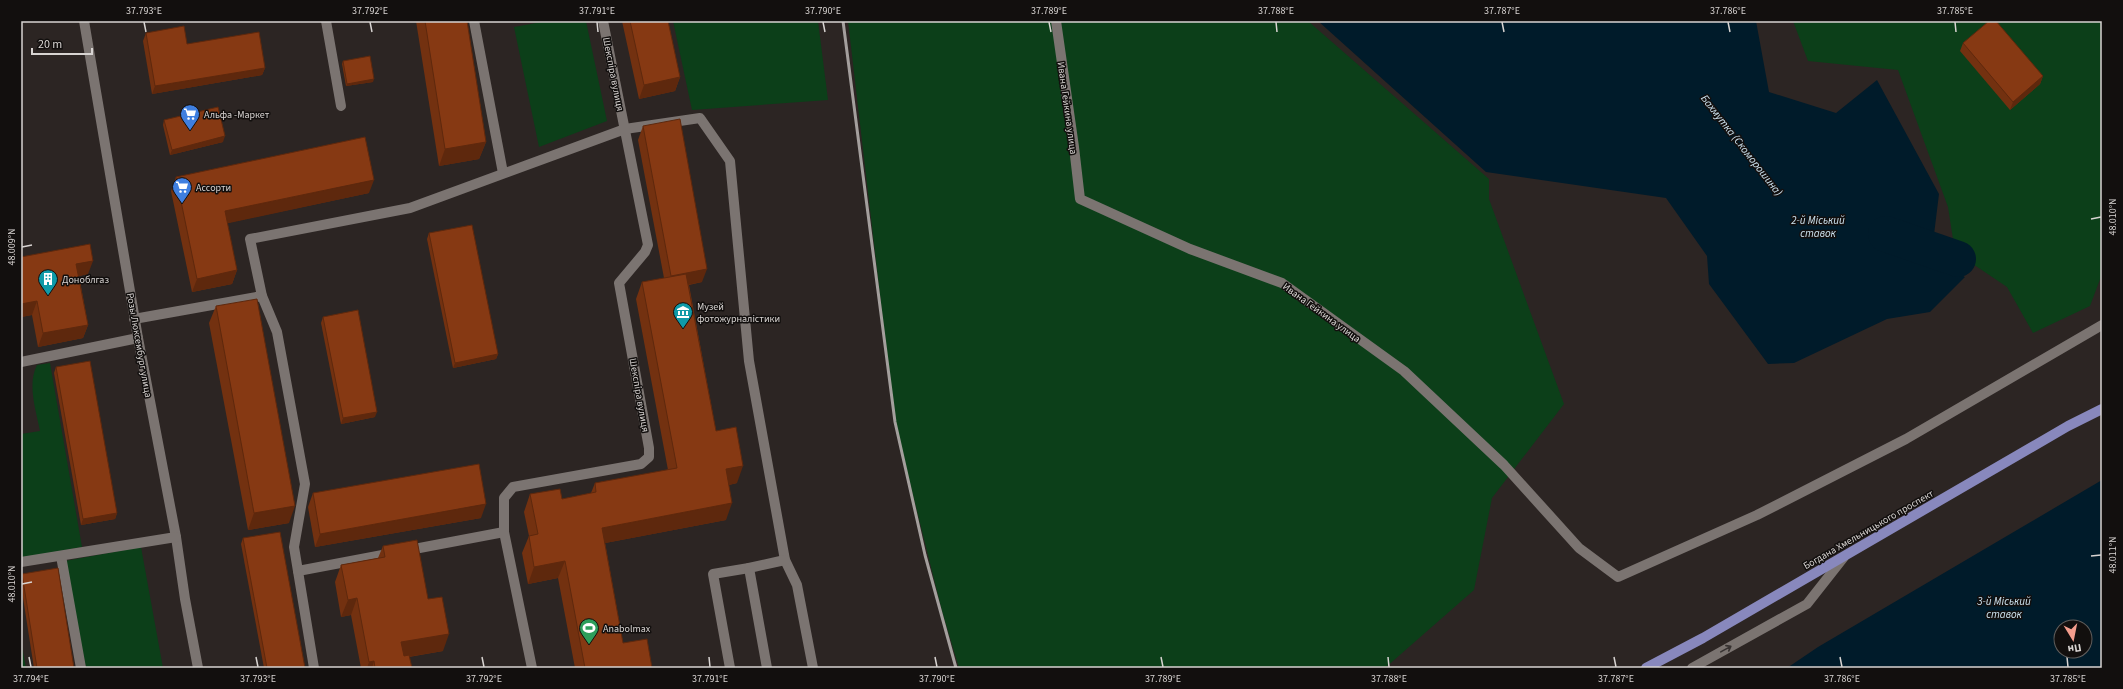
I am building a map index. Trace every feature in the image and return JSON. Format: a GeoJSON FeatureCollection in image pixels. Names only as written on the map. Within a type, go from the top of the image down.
{"type":"FeatureCollection","features":[{"type":"Feature","properties":{"kind":"main road","name":"Богдана Хмельницького проспект"},"geometry":{"type":"LineString","coordinates":[[1646,668],[1844,557],[2068,426],[2102,409]]}},
{"type":"Feature","properties":{"kind":"street","name":"Розы Люксембург улица"},"geometry":{"type":"LineString","coordinates":[[84,21],[134,319],[176,536],[185,599],[198,668]]}},
{"type":"Feature","properties":{"kind":"street"},"geometry":{"type":"LineString","coordinates":[[326,21],[341,106]]}},
{"type":"Feature","properties":{"kind":"street"},"geometry":{"type":"LineString","coordinates":[[474,21],[503,173]]}},
{"type":"Feature","properties":{"kind":"street","name":"Шекспіра вулиця"},"geometry":{"type":"LineString","coordinates":[[532,668],[504,532],[504,498],[513,488],[640,464],[649,458],[649,448],[619,283],[645,252],[648,245],[603,21]]}},
{"type":"Feature","properties":{"kind":"street","name":"Ивана Гейкина улица"},"geometry":{"type":"LineString","coordinates":[[1056,21],[1080,199],[1190,249],[1282,283],[1404,371],[1504,465],[1579,548],[1618,577],[1757,515],[1906,439],[2102,325]]}},
{"type":"Feature","properties":{"kind":"street"},"geometry":{"type":"LineString","coordinates":[[314,668],[294,547],[305,484],[277,332],[262,296],[250,239],[410,208],[625,129],[700,118],[730,162],[749,361],[785,560],[797,585],[813,668]]}},
{"type":"Feature","properties":{"kind":"street"},"geometry":{"type":"LineString","coordinates":[[134,319],[262,296]]}},
{"type":"Feature","properties":{"kind":"street"},"geometry":{"type":"LineString","coordinates":[[21,362],[138,338]]}},
{"type":"Feature","properties":{"kind":"street"},"geometry":{"type":"LineString","coordinates":[[298,571],[504,532]]}},
{"type":"Feature","properties":{"kind":"street"},"geometry":{"type":"LineString","coordinates":[[21,562],[176,536]]}},
{"type":"Feature","properties":{"kind":"street"},"geometry":{"type":"LineString","coordinates":[[61,556],[80,668]]}},
{"type":"Feature","properties":{"kind":"street"},"geometry":{"type":"LineString","coordinates":[[1692,668],[1807,604],[1844,557]]}},
{"type":"Feature","properties":{"kind":"street"},"geometry":{"type":"LineString","coordinates":[[730,668],[712,574],[785,560]]}},
{"type":"Feature","properties":{"kind":"street"},"geometry":{"type":"LineString","coordinates":[[749,568],[768,668]]}},
{"type":"Feature","properties":{"kind":"green space"},"geometry":{"type":"Polygon","coordinates":[[[547,21],[586,21],[607,121],[539,147],[514,27],[547,21]]]}},
{"type":"Feature","properties":{"kind":"green space"},"geometry":{"type":"Polygon","coordinates":[[[673,21],[818,21],[828,100],[692,110],[673,21]]]}},
{"type":"Feature","properties":{"kind":"green space"},"geometry":{"type":"Polygon","coordinates":[[[848,21],[1308,21],[1489,179],[1489,199],[1564,404],[1492,498],[1474,590],[1385,668],[959,668],[942,611],[895,423],[848,21]]]}},
{"type":"Feature","properties":{"kind":"green space"},"geometry":{"type":"Polygon","coordinates":[[[1793,21],[2100,21],[2102,24],[2102,274],[2090,306],[2033,333],[2007,287],[1955,252],[1948,207],[1898,70],[1808,61],[1793,21]]]}},
{"type":"Feature","properties":{"kind":"green space"},"geometry":{"type":"Polygon","coordinates":[[[50,363],[82,547],[21,558],[21,434],[40,431],[32,389],[34,373],[37,365],[50,363]]]}},
{"type":"Feature","properties":{"kind":"green space"},"geometry":{"type":"Polygon","coordinates":[[[141,547],[163,668],[86,668],[65,561],[141,547]]]}},
{"type":"Feature","properties":{"kind":"green space"},"geometry":{"type":"Polygon","coordinates":[[[21,641],[26,668],[21,668],[21,641]]]}},
{"type":"Feature","properties":{"kind":"water","name":"2-й Міський ставок"},"geometry":{"type":"Polygon","coordinates":[[[1318,21],[1756,21],[1769,92],[1836,113],[1877,80],[1939,194],[1931,259],[1965,277],[1930,312],[1887,319],[1794,363],[1768,364],[1709,284],[1707,256],[1666,198],[1486,172],[1318,21]]]}},
{"type":"Feature","properties":{"kind":"water","name":"3-й Міський ставок"},"geometry":{"type":"Polygon","coordinates":[[[2102,480],[2102,668],[1787,668],[1818,647],[2102,480]]]}},
{"type":"Feature","properties":{"kind":"building"},"geometry":{"type":"Polygon","coordinates":[[[425,21],[467,21],[486,142],[445,149],[425,21]]]}},
{"type":"Feature","properties":{"kind":"building"},"geometry":{"type":"Polygon","coordinates":[[[630,21],[668,21],[680,77],[644,85],[630,21]]]}},
{"type":"Feature","properties":{"kind":"building"},"geometry":{"type":"Polygon","coordinates":[[[1989,21],[1996,21],[2043,76],[2013,102],[1963,43],[1989,21]]]}},
{"type":"Feature","properties":{"kind":"building"},"geometry":{"type":"Polygon","coordinates":[[[184,26],[187,44],[259,32],[265,68],[155,86],[146,33],[184,26]]]}},
{"type":"Feature","properties":{"kind":"building"},"geometry":{"type":"Polygon","coordinates":[[[370,56],[374,79],[347,84],[343,61],[370,56]]]}},
{"type":"Feature","properties":{"kind":"building"},"geometry":{"type":"Polygon","coordinates":[[[218,107],[225,136],[172,150],[164,120],[218,107]]]}},
{"type":"Feature","properties":{"kind":"building"},"geometry":{"type":"Polygon","coordinates":[[[680,119],[707,269],[671,276],[643,126],[680,119]]]}},
{"type":"Feature","properties":{"kind":"building"},"geometry":{"type":"Polygon","coordinates":[[[365,137],[374,180],[225,211],[237,270],[197,279],[176,177],[365,137]]]}},
{"type":"Feature","properties":{"kind":"building"},"geometry":{"type":"Polygon","coordinates":[[[472,225],[498,354],[455,363],[429,233],[472,225]]]}},
{"type":"Feature","properties":{"kind":"building","name":"Доноблгаз"},"geometry":{"type":"Polygon","coordinates":[[[90,244],[93,261],[76,264],[88,325],[43,333],[37,301],[21,304],[21,257],[90,244]]]}},
{"type":"Feature","properties":{"kind":"building"},"geometry":{"type":"Polygon","coordinates":[[[686,274],[716,431],[736,427],[743,466],[726,469],[732,503],[602,528],[623,643],[647,639],[652,668],[585,668],[565,561],[534,567],[529,536],[538,534],[530,494],[560,489],[562,499],[596,492],[595,483],[677,468],[642,282],[686,274]]]}},
{"type":"Feature","properties":{"kind":"building"},"geometry":{"type":"Polygon","coordinates":[[[257,299],[295,506],[254,513],[216,306],[257,299]]]}},
{"type":"Feature","properties":{"kind":"building"},"geometry":{"type":"Polygon","coordinates":[[[358,310],[377,412],[343,418],[323,317],[358,310]]]}},
{"type":"Feature","properties":{"kind":"building"},"geometry":{"type":"Polygon","coordinates":[[[90,361],[117,513],[83,519],[56,367],[90,361]]]}},
{"type":"Feature","properties":{"kind":"building"},"geometry":{"type":"Polygon","coordinates":[[[479,464],[486,504],[320,534],[313,493],[479,464]]]}},
{"type":"Feature","properties":{"kind":"building"},"geometry":{"type":"Polygon","coordinates":[[[280,532],[305,668],[267,668],[243,538],[280,532]]]}},
{"type":"Feature","properties":{"kind":"building"},"geometry":{"type":"Polygon","coordinates":[[[417,540],[428,599],[442,597],[449,634],[401,642],[404,656],[409,655],[412,668],[375,668],[374,661],[369,662],[357,598],[348,600],[341,565],[385,557],[383,546],[417,540]]]}},
{"type":"Feature","properties":{"kind":"building"},"geometry":{"type":"Polygon","coordinates":[[[58,568],[74,668],[37,668],[22,574],[58,568]]]}},
{"type":"Feature","properties":{"kind":"waterway","name":"Бахмутка (Скоморошина)"},"geometry":{"type":"LineString","coordinates":[[1886,234],[1958,259]]}},
{"type":"Feature","properties":{"kind":"railway"},"geometry":{"type":"LineString","coordinates":[[843,21],[895,422],[925,555],[956,668]]}},
{"type":"Feature","properties":{"kind":"place","name":"Альфа -Маркет"},"geometry":{"type":"Point","coordinates":[190,131]}},
{"type":"Feature","properties":{"kind":"place","name":"Ассорти"},"geometry":{"type":"Point","coordinates":[182,204]}},
{"type":"Feature","properties":{"kind":"place","name":"Доноблгаз"},"geometry":{"type":"Point","coordinates":[48,296]}},
{"type":"Feature","properties":{"kind":"place","name":"Музей фотожурналістики"},"geometry":{"type":"Point","coordinates":[683,329]}},
{"type":"Feature","properties":{"kind":"place","name":"Anabolmax"},"geometry":{"type":"Point","coordinates":[589,645]}}]}
